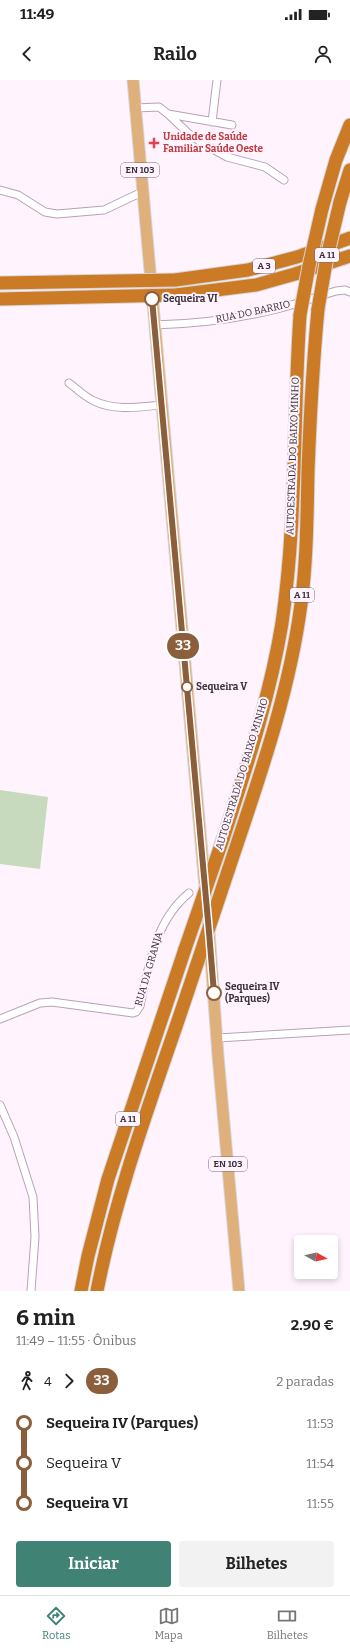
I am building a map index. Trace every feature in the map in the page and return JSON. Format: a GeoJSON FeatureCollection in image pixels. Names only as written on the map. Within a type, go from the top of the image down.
{"type":"FeatureCollection","features":[{"type":"Feature","properties":{"kind":"highway","name":"AUTOESTRADA DO BAIXO MINHO"},"geometry":{"type":"LineString","coordinates":[[81,1291],[88,1256],[108,1179],[257,734],[271,681],[282,623],[291,533],[300,315],[322,209],[336,160],[350,125]]}},
{"type":"Feature","properties":{"kind":"highway","name":"AUTOESTRADA DO BAIXO MINHO"},"geometry":{"type":"LineString","coordinates":[[97,1291],[104,1256],[123,1183],[272,740],[289,673],[301,604],[308,517],[311,382],[318,309],[327,257],[340,202],[350,170]]}},
{"type":"Feature","properties":{"kind":"highway","name":"A 3"},"geometry":{"type":"LineString","coordinates":[[0,283],[175,280],[248,270],[297,257],[350,238]]}},
{"type":"Feature","properties":{"kind":"highway","name":"A 3"},"geometry":{"type":"LineString","coordinates":[[0,299],[176,296],[256,285],[350,256]]}},
{"type":"Feature","properties":{"kind":"main road","name":"EN 103"},"geometry":{"type":"LineString","coordinates":[[133,80],[209,932],[239,1291]]}},
{"type":"Feature","properties":{"kind":"street"},"geometry":{"type":"LineString","coordinates":[[212,122],[217,80]]}},
{"type":"Feature","properties":{"kind":"street"},"geometry":{"type":"LineString","coordinates":[[135,108],[159,107],[189,134],[227,157],[265,167],[284,180]]}},
{"type":"Feature","properties":{"kind":"street"},"geometry":{"type":"LineString","coordinates":[[168,114],[232,125]]}},
{"type":"Feature","properties":{"kind":"street"},"geometry":{"type":"LineString","coordinates":[[0,190],[18,195],[45,212],[57,214],[104,210],[142,192]]}},
{"type":"Feature","properties":{"kind":"street","name":"RUA DO BARRIO"},"geometry":{"type":"LineString","coordinates":[[154,325],[214,321],[277,309],[336,291],[345,290],[350,292]]}},
{"type":"Feature","properties":{"kind":"street"},"geometry":{"type":"LineString","coordinates":[[69,383],[92,400],[101,404],[134,408],[161,405]]}},
{"type":"Feature","properties":{"kind":"street","name":"RUA DA GRANJA"},"geometry":{"type":"LineString","coordinates":[[0,1019],[40,1003],[52,1002],[132,1013],[136,1012],[140,1006],[157,938],[169,914],[189,893]]}},
{"type":"Feature","properties":{"kind":"street"},"geometry":{"type":"LineString","coordinates":[[217,1038],[350,1030]]}},
{"type":"Feature","properties":{"kind":"street"},"geometry":{"type":"LineString","coordinates":[[0,1105],[14,1137],[33,1197],[35,1237],[31,1291]]}},
{"type":"Feature","properties":{"kind":"green space"},"geometry":{"type":"Polygon","coordinates":[[[0,790],[48,797],[40,869],[0,864],[0,790]]]}},
{"type":"Feature","properties":{"kind":"bus line","name":"33"},"geometry":{"type":"LineString","coordinates":[[152,299],[214,993]]}},
{"type":"Feature","properties":{"kind":"place","name":"Unidade de Saúde Familiar Saúde Oeste"},"geometry":{"type":"Point","coordinates":[154,143]}},
{"type":"Feature","properties":{"kind":"place","name":"Sequeira VI"},"geometry":{"type":"Point","coordinates":[152,299]}},
{"type":"Feature","properties":{"kind":"place","name":"Sequeira V"},"geometry":{"type":"Point","coordinates":[187,687]}},
{"type":"Feature","properties":{"kind":"place","name":"Sequeira IV (Parques)"},"geometry":{"type":"Point","coordinates":[214,993]}}]}
